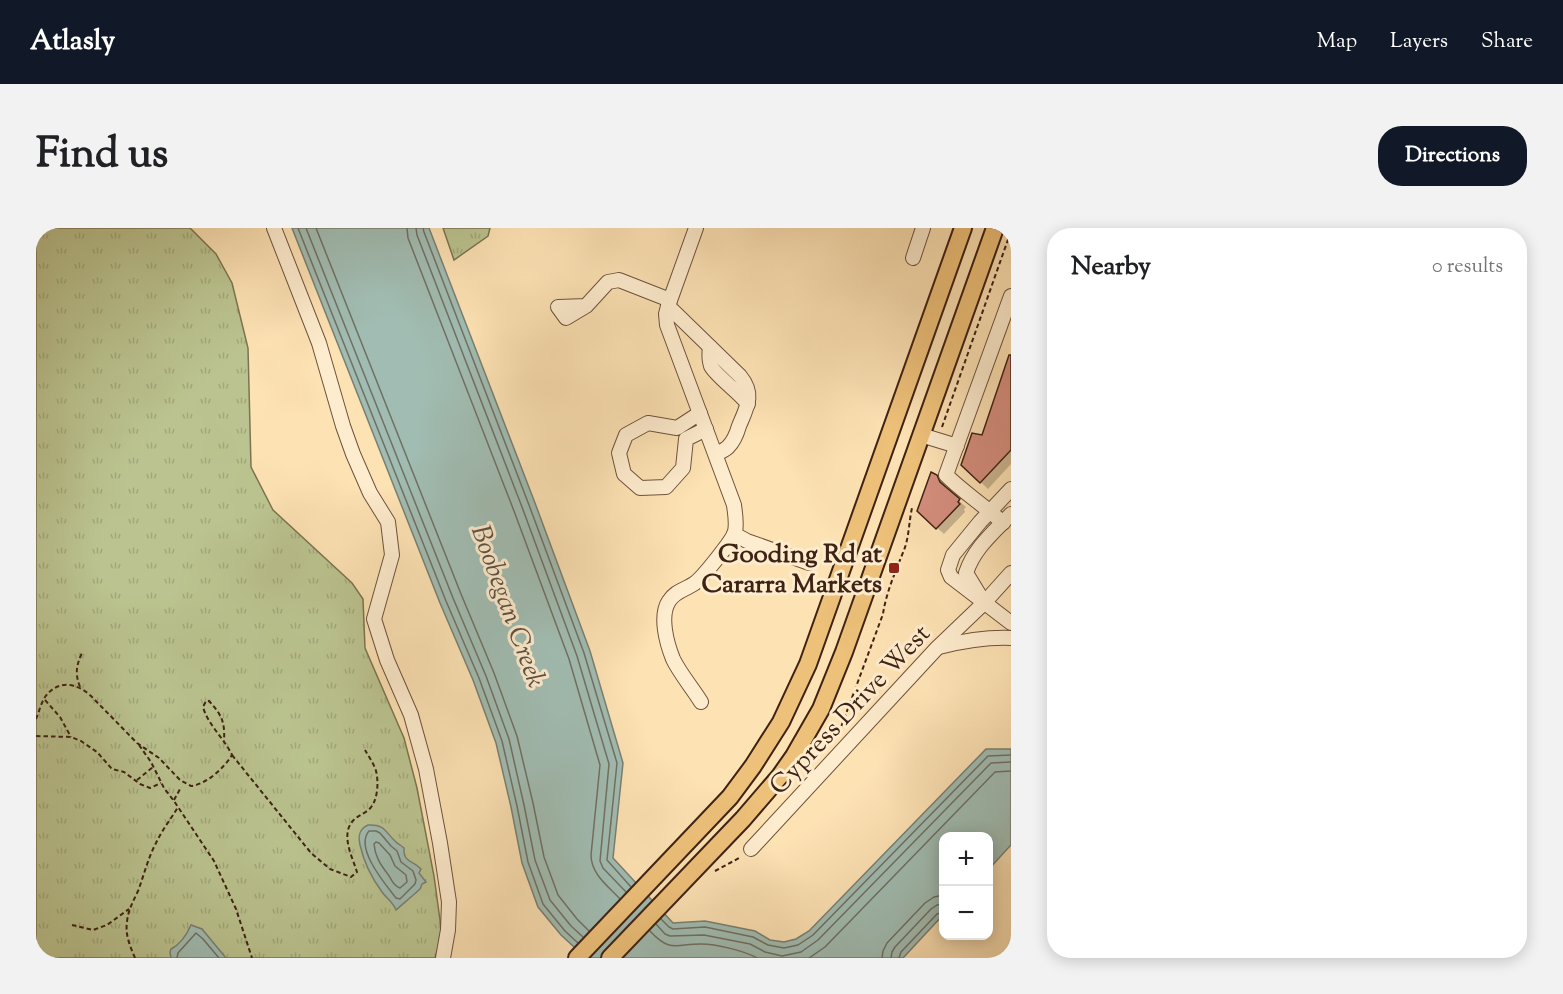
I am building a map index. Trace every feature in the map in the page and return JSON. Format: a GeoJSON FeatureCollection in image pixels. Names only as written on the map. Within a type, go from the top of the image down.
{"type":"FeatureCollection","features":[{"type":"Feature","properties":{"kind":"main road"},"geometry":{"type":"LineString","coordinates":[[577,958],[730,797],[769,743],[790,706],[808,664],[963,228]]}},
{"type":"Feature","properties":{"kind":"main road"},"geometry":{"type":"LineString","coordinates":[[610,958],[765,794],[794,756],[811,726],[829,691],[929,438],[995,228]]}},
{"type":"Feature","properties":{"kind":"street"},"geometry":{"type":"LineString","coordinates":[[274,228],[319,343],[342,426],[370,493],[388,522],[392,555],[374,619],[387,660],[411,715],[426,770],[440,843],[448,902],[448,930],[443,958]]}},
{"type":"Feature","properties":{"kind":"street"},"geometry":{"type":"LineString","coordinates":[[696,228],[669,303],[666,314],[667,325],[716,454],[734,505],[736,520],[734,534],[712,565],[695,583],[676,592],[668,602],[664,618],[674,660],[701,702]]}},
{"type":"Feature","properties":{"kind":"street"},"geometry":{"type":"LineString","coordinates":[[913,258],[923,228]]}},
{"type":"Feature","properties":{"kind":"street"},"geometry":{"type":"LineString","coordinates":[[586,306],[608,282],[619,280],[669,303],[710,347],[709,356],[713,370],[748,404],[731,444],[716,454]]}},
{"type":"Feature","properties":{"kind":"street"},"geometry":{"type":"LineString","coordinates":[[984,603],[966,573],[976,550],[1007,518],[990,511],[978,500],[962,491],[946,475],[1011,296]]}},
{"type":"Feature","properties":{"kind":"street"},"geometry":{"type":"LineString","coordinates":[[700,413],[677,428],[648,423],[626,435],[619,453],[624,474],[640,489],[666,487],[683,468],[686,439],[706,429]]}},
{"type":"Feature","properties":{"kind":"street"},"geometry":{"type":"LineString","coordinates":[[929,438],[957,446]]}},
{"type":"Feature","properties":{"kind":"street"},"geometry":{"type":"LineString","coordinates":[[1011,489],[953,555],[948,570],[951,577],[1011,623]]}},
{"type":"Feature","properties":{"kind":"street"},"geometry":{"type":"LineString","coordinates":[[734,534],[747,541],[809,563]]}},
{"type":"Feature","properties":{"kind":"street","name":"Cypress Drive West"},"geometry":{"type":"LineString","coordinates":[[751,849],[936,648],[984,603],[1011,573]]}},
{"type":"Feature","properties":{"kind":"street"},"geometry":{"type":"LineString","coordinates":[[936,648],[966,640],[1011,638]]}},
{"type":"Feature","properties":{"kind":"path"},"geometry":{"type":"LineString","coordinates":[[929,438],[1011,231]]}},
{"type":"Feature","properties":{"kind":"path"},"geometry":{"type":"LineString","coordinates":[[846,746],[840,730],[896,575],[896,569],[904,550],[912,508]]}},
{"type":"Feature","properties":{"kind":"path"},"geometry":{"type":"LineString","coordinates":[[80,687],[76,669],[82,653]]}},
{"type":"Feature","properties":{"kind":"path"},"geometry":{"type":"LineString","coordinates":[[36,719],[44,699],[51,690],[68,684],[80,687],[91,696],[137,743],[214,861],[236,909],[252,958]]}},
{"type":"Feature","properties":{"kind":"path"},"geometry":{"type":"LineString","coordinates":[[44,699],[60,717],[70,737]]}},
{"type":"Feature","properties":{"kind":"path"},"geometry":{"type":"LineString","coordinates":[[224,741],[225,727],[220,715],[209,701],[206,701],[203,707],[204,713],[232,755],[311,853],[330,869],[351,877],[357,872],[347,833],[354,818],[371,807],[377,791],[377,773],[365,750]]}},
{"type":"Feature","properties":{"kind":"path"},"geometry":{"type":"LineString","coordinates":[[36,736],[70,737],[81,741],[97,752],[112,769],[124,772],[150,788],[161,783]]}},
{"type":"Feature","properties":{"kind":"path"},"geometry":{"type":"LineString","coordinates":[[137,743],[159,758],[180,780],[191,786],[203,782],[224,765],[232,755]]}},
{"type":"Feature","properties":{"kind":"path"},"geometry":{"type":"LineString","coordinates":[[136,781],[153,767]]}},
{"type":"Feature","properties":{"kind":"path"},"geometry":{"type":"LineString","coordinates":[[174,801],[180,789]]}},
{"type":"Feature","properties":{"kind":"path"},"geometry":{"type":"LineString","coordinates":[[135,958],[126,930],[129,909],[154,846],[178,807]]}},
{"type":"Feature","properties":{"kind":"path"},"geometry":{"type":"LineString","coordinates":[[713,872],[736,861],[751,849]]}},
{"type":"Feature","properties":{"kind":"path"},"geometry":{"type":"LineString","coordinates":[[72,925],[93,930],[107,925],[129,909]]}},
{"type":"Feature","properties":{"kind":"green space"},"geometry":{"type":"Polygon","coordinates":[[[36,228],[190,228],[216,254],[232,283],[248,348],[251,467],[273,510],[352,583],[363,599],[365,648],[404,738],[417,788],[434,876],[442,935],[435,958],[36,958],[36,228]]]}},
{"type":"Feature","properties":{"kind":"green space"},"geometry":{"type":"Polygon","coordinates":[[[443,228],[490,228],[488,236],[454,260],[443,228]]]}},
{"type":"Feature","properties":{"kind":"water","name":"Boobegan Creek"},"geometry":{"type":"Polygon","coordinates":[[[292,228],[429,228],[590,651],[623,763],[613,858],[673,923],[705,921],[755,931],[770,940],[784,942],[796,939],[809,931],[986,749],[1011,749],[1011,845],[993,865],[993,832],[939,832],[939,919],[903,958],[586,958],[561,935],[538,907],[522,863],[496,743],[473,680],[440,603],[292,228]]]}},
{"type":"Feature","properties":{"kind":"water"},"geometry":{"type":"Polygon","coordinates":[[[368,825],[381,827],[404,848],[405,856],[421,869],[419,873],[426,882],[396,910],[374,881],[364,858],[359,836],[368,825]]]}},
{"type":"Feature","properties":{"kind":"water"},"geometry":{"type":"Polygon","coordinates":[[[191,925],[202,929],[226,958],[171,958],[171,949],[188,932],[191,925]]]}},
{"type":"Feature","properties":{"kind":"building"},"geometry":{"type":"Polygon","coordinates":[[[1009,355],[1011,355],[1011,450],[980,483],[961,465],[972,433],[982,435],[1009,355]]]}},
{"type":"Feature","properties":{"kind":"building"},"geometry":{"type":"Polygon","coordinates":[[[931,472],[937,475],[940,482],[960,499],[958,502],[960,504],[936,529],[917,511],[931,472]]]}},
{"type":"Feature","properties":{"kind":"place","name":"Gooding Rd at Cararra Markets"},"geometry":{"type":"Point","coordinates":[894,568]}}]}
